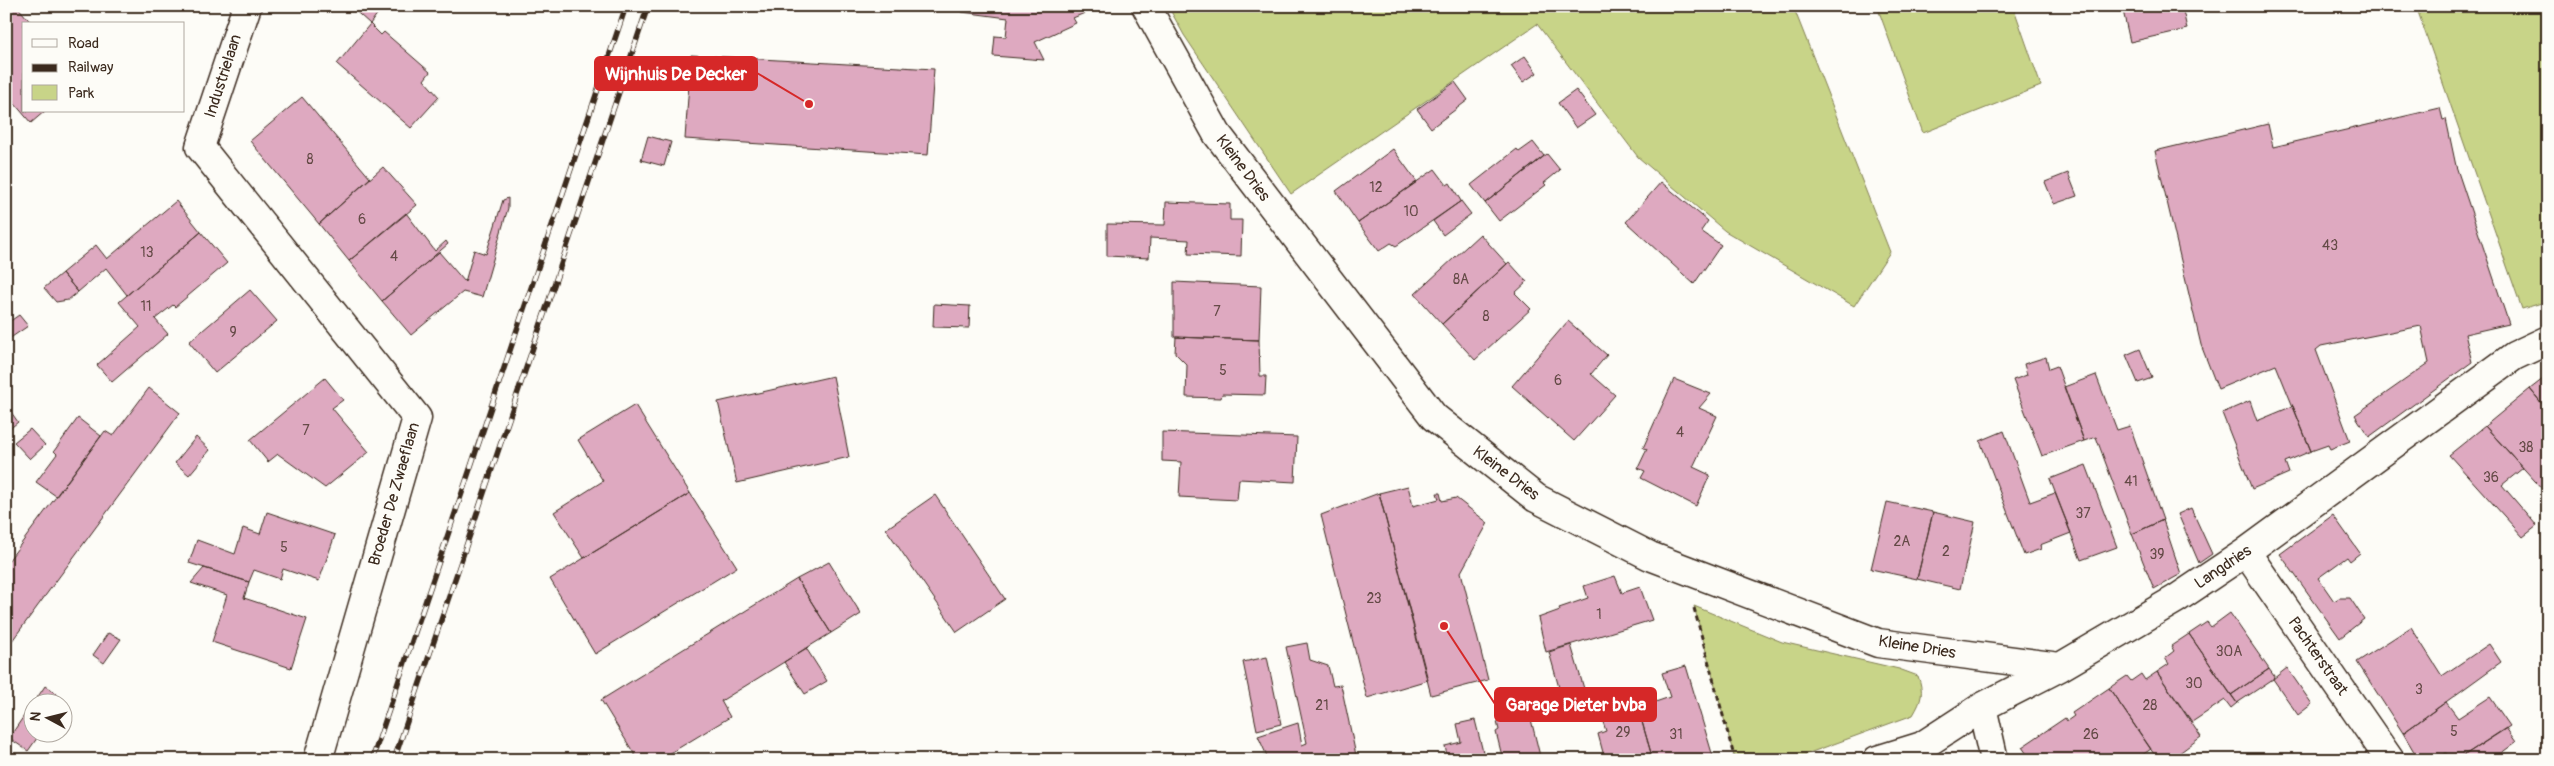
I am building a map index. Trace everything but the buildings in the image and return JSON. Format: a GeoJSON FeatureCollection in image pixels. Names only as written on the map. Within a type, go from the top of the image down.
{"type":"FeatureCollection","features":[{"type":"Feature","properties":{"kind":"street","name":"Industrielaan"},"geometry":{"type":"LineString","coordinates":[[200,147],[247,6]]}},
{"type":"Feature","properties":{"kind":"street","name":"Kleine Dries"},"geometry":{"type":"LineString","coordinates":[[1146,6],[1217,134],[1434,417],[1536,498],[1650,556],[1878,643],[2060,667]]}},
{"type":"Feature","properties":{"kind":"street","name":"Broeder De Zwaeflaan"},"geometry":{"type":"LineString","coordinates":[[200,147],[418,418],[318,760]]}},
{"type":"Feature","properties":{"kind":"street","name":"Langdries"},"geometry":{"type":"LineString","coordinates":[[1877,760],[1922,746],[1982,707],[2060,667],[2176,599],[2246,552],[2514,356],[2548,340]]}},
{"type":"Feature","properties":{"kind":"street","name":"Pachterstraat"},"geometry":{"type":"LineString","coordinates":[[2246,552],[2390,760]]}},
{"type":"Feature","properties":{"kind":"street"},"geometry":{"type":"LineString","coordinates":[[1982,707],[1994,760]]}},
{"type":"Feature","properties":{"kind":"path"},"geometry":{"type":"LineString","coordinates":[[1681,568],[1735,760]]}},
{"type":"Feature","properties":{"kind":"green space"},"geometry":{"type":"Polygon","coordinates":[[[1168,6],[1793,6],[1890,252],[1854,306],[1725,231],[1638,157],[1537,24],[1291,194],[1184,35],[1168,6]]]}},
{"type":"Feature","properties":{"kind":"green space"},"geometry":{"type":"Polygon","coordinates":[[[1877,6],[2013,6],[2041,86],[1923,133],[1877,6]]]}},
{"type":"Feature","properties":{"kind":"green space"},"geometry":{"type":"Polygon","coordinates":[[[2416,6],[2548,6],[2548,301],[2522,309],[2416,6]]]}},
{"type":"Feature","properties":{"kind":"green space"},"geometry":{"type":"Polygon","coordinates":[[[1694,606],[1782,642],[1899,669],[1918,676],[1921,696],[1918,705],[1913,715],[1790,760],[1735,760],[1694,606]]]}},
{"type":"Feature","properties":{"kind":"railway"},"geometry":{"type":"LineString","coordinates":[[372,760],[626,6]]}},
{"type":"Feature","properties":{"kind":"railway"},"geometry":{"type":"LineString","coordinates":[[394,760],[648,6]]}},
{"type":"Feature","properties":{"kind":"place","name":"Wijnhuis De Decker"},"geometry":{"type":"Point","coordinates":[809,104]}},
{"type":"Feature","properties":{"kind":"place","name":"Garage Dieter bvba"},"geometry":{"type":"Point","coordinates":[1444,626]}}]}
